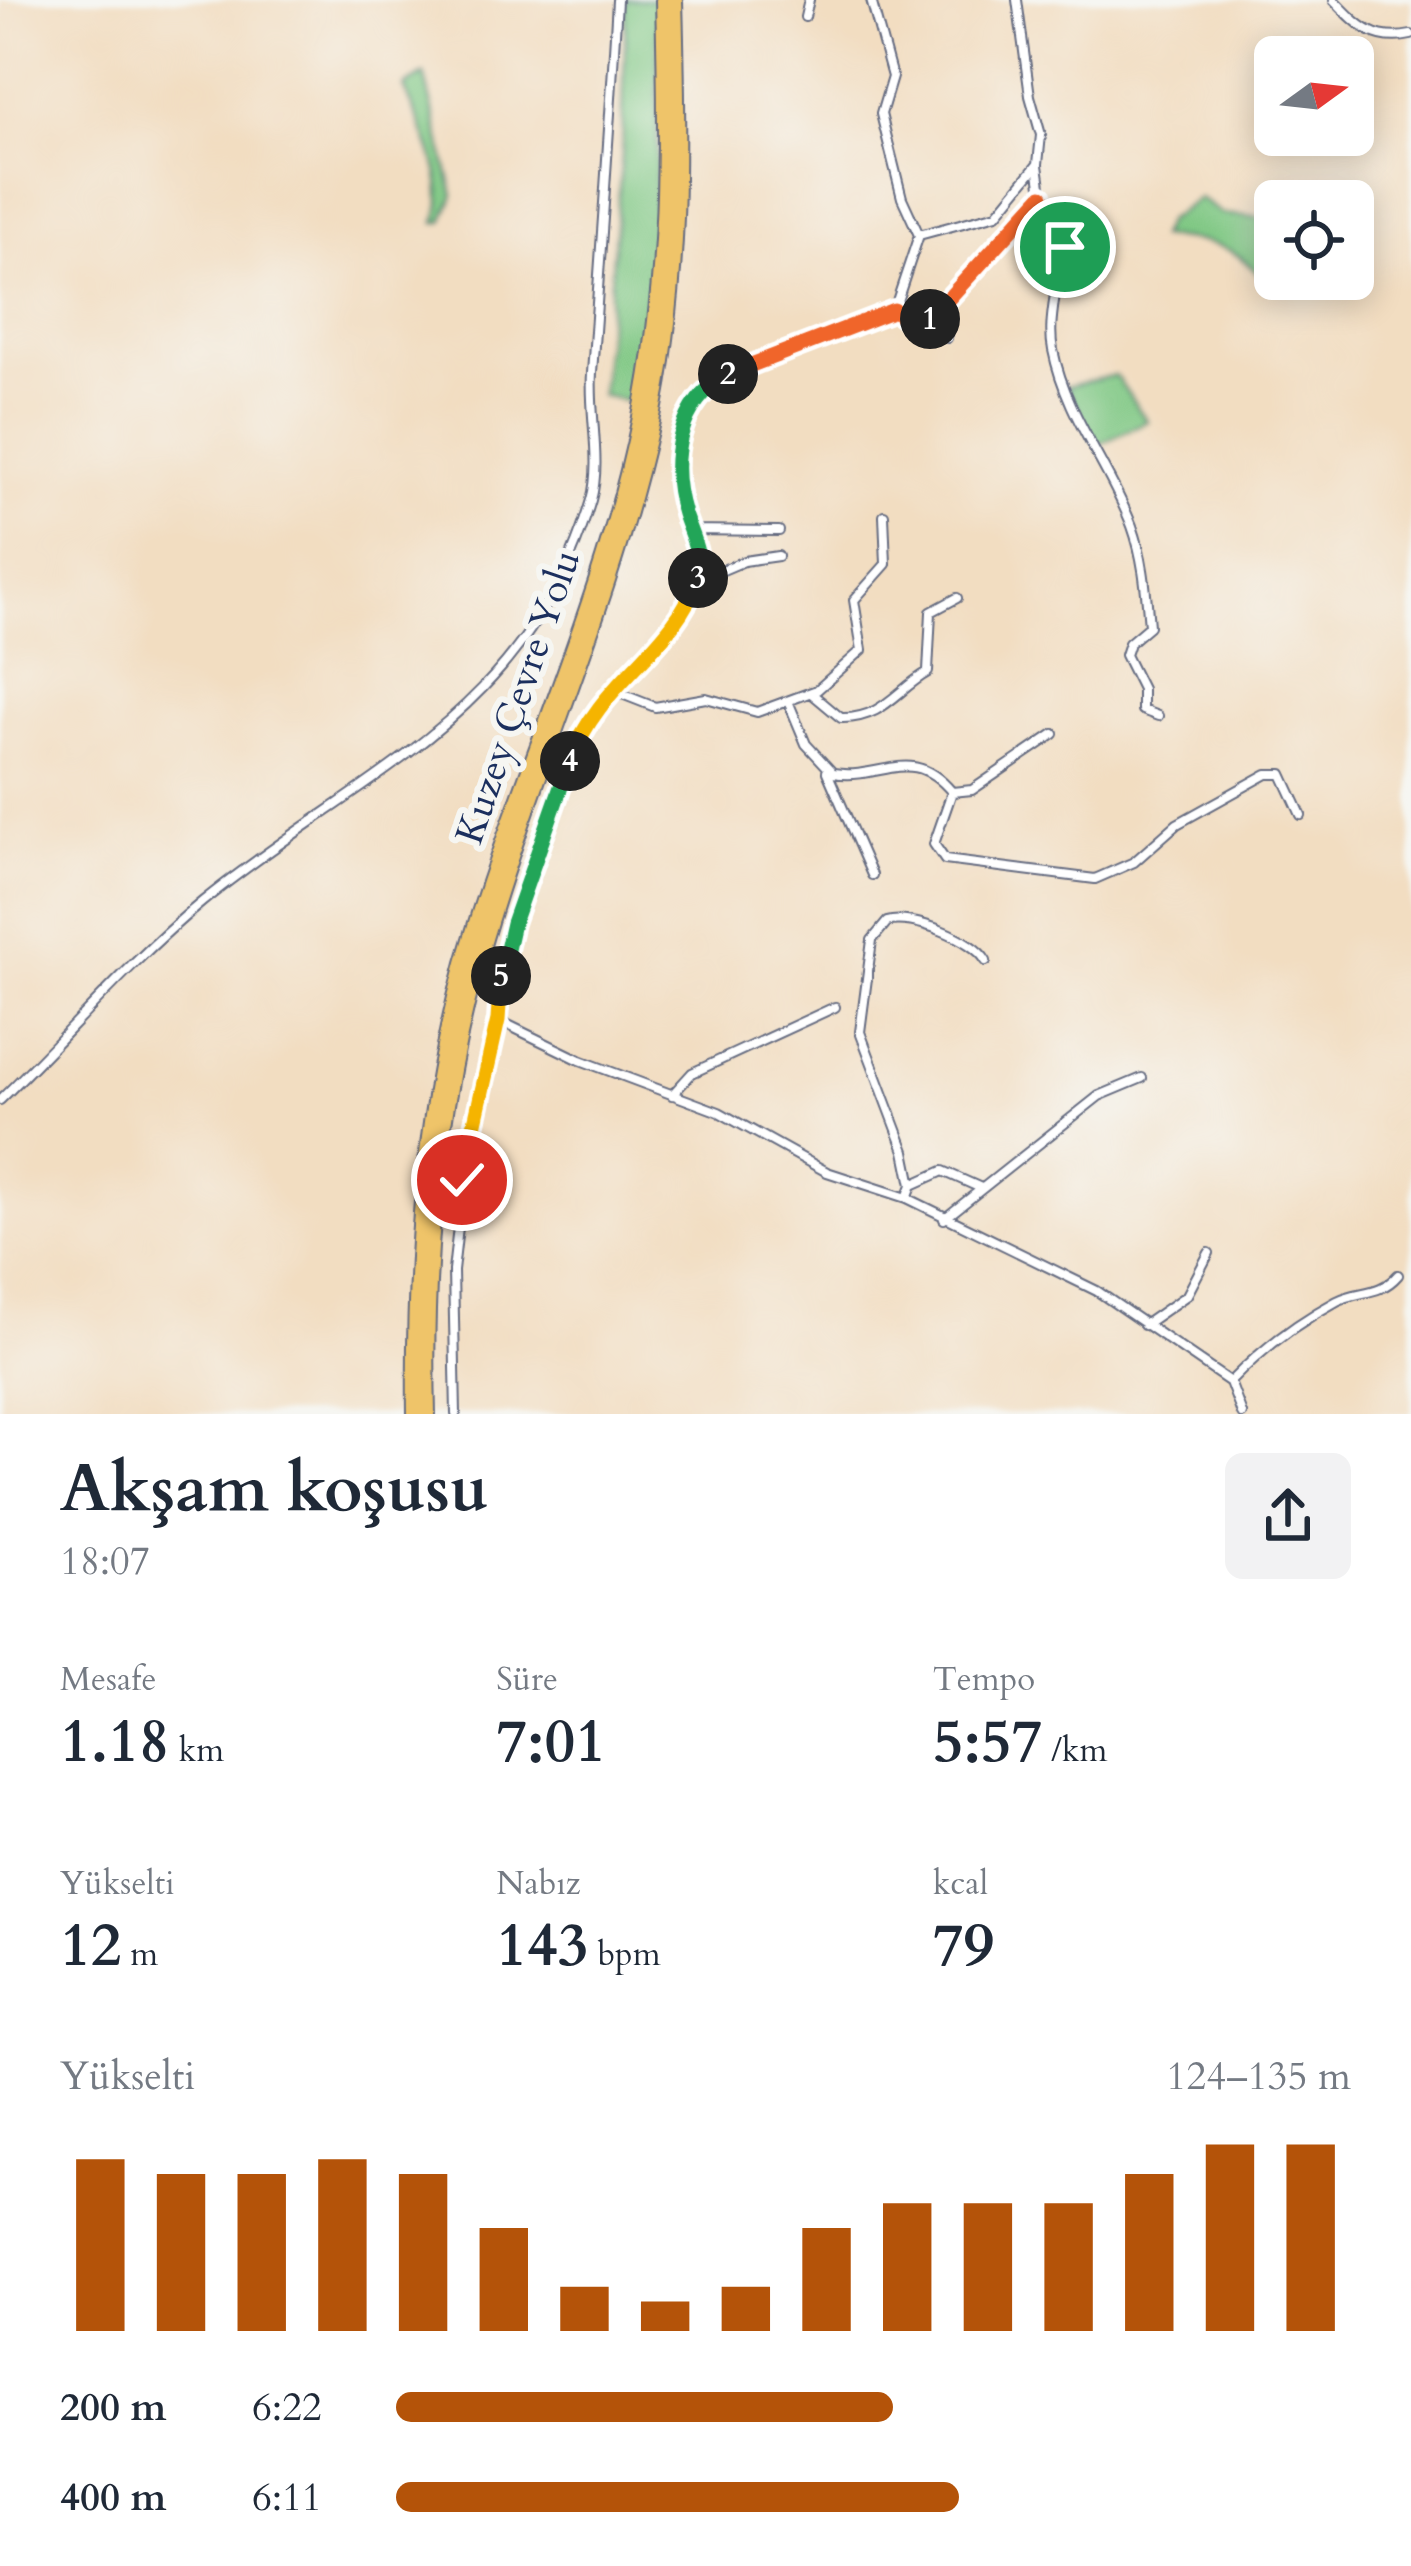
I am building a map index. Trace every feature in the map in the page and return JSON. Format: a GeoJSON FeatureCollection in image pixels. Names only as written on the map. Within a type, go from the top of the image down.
{"type":"FeatureCollection","features":[{"type":"Feature","properties":{"kind":"highway","name":"Kuzey Çevre Yolu"},"geometry":{"type":"LineString","coordinates":[[416,1414],[422,1192],[453,1007],[478,916],[606,543],[644,399],[664,238],[663,0]]}},
{"type":"Feature","properties":{"kind":"highway","name":"Kuzey Çevre Yolu"},"geometry":{"type":"LineString","coordinates":[[428,1414],[431,1238],[461,1030],[492,916],[619,545],[651,425],[668,335],[678,201],[675,0]]}},
{"type":"Feature","properties":{"kind":"street"},"geometry":{"type":"LineString","coordinates":[[0,1100],[182,918],[251,862],[429,742],[469,705],[531,631],[571,560],[593,493],[592,378],[617,0]]}},
{"type":"Feature","properties":{"kind":"street"},"geometry":{"type":"LineString","coordinates":[[805,17],[809,0]]}},
{"type":"Feature","properties":{"kind":"street"},"geometry":{"type":"LineString","coordinates":[[872,0],[892,77],[881,114],[902,198],[919,235],[894,310]]}},
{"type":"Feature","properties":{"kind":"street"},"geometry":{"type":"LineString","coordinates":[[1016,0],[1042,141],[1038,164],[1042,196],[1060,273],[1054,354],[1070,404],[1126,512],[1142,559],[1149,626],[1129,644],[1125,655],[1142,688],[1142,710],[1158,716]]}},
{"type":"Feature","properties":{"kind":"street"},"geometry":{"type":"LineString","coordinates":[[1334,0],[1366,32],[1393,39],[1411,35]]}},
{"type":"Feature","properties":{"kind":"street"},"geometry":{"type":"LineString","coordinates":[[919,235],[997,214],[1038,164]]}},
{"type":"Feature","properties":{"kind":"street"},"geometry":{"type":"LineString","coordinates":[[894,310],[920,330],[1042,196]]}},
{"type":"Feature","properties":{"kind":"street"},"geometry":{"type":"LineString","coordinates":[[1050,233],[1068,253],[1077,282]]}},
{"type":"Feature","properties":{"kind":"street"},"geometry":{"type":"LineString","coordinates":[[939,309],[947,338]]}},
{"type":"Feature","properties":{"kind":"street"},"geometry":{"type":"LineString","coordinates":[[456,1414],[451,1328],[458,1211],[473,1116],[498,1020],[502,965],[579,735],[610,689],[659,640],[697,581],[698,554],[689,530],[676,453],[688,415],[706,390],[762,358],[894,310]]}},
{"type":"Feature","properties":{"kind":"street"},"geometry":{"type":"LineString","coordinates":[[610,689],[655,707],[706,698],[757,712],[811,693],[862,650],[855,596],[886,564],[884,515]]}},
{"type":"Feature","properties":{"kind":"street"},"geometry":{"type":"LineString","coordinates":[[689,530],[779,531]]}},
{"type":"Feature","properties":{"kind":"street"},"geometry":{"type":"LineString","coordinates":[[697,581],[744,561],[778,556]]}},
{"type":"Feature","properties":{"kind":"street"},"geometry":{"type":"LineString","coordinates":[[811,693],[841,718],[887,707],[906,683],[928,672],[930,614],[956,598]]}},
{"type":"Feature","properties":{"kind":"street"},"geometry":{"type":"LineString","coordinates":[[788,701],[806,745],[827,770],[872,875]]}},
{"type":"Feature","properties":{"kind":"street"},"geometry":{"type":"LineString","coordinates":[[952,792],[972,790],[1054,734]]}},
{"type":"Feature","properties":{"kind":"street"},"geometry":{"type":"LineString","coordinates":[[827,770],[842,775],[919,765],[935,772],[952,792]]}},
{"type":"Feature","properties":{"kind":"street"},"geometry":{"type":"LineString","coordinates":[[952,792],[934,844],[942,858],[1095,879],[1134,862],[1177,824],[1267,774],[1282,774],[1301,815]]}},
{"type":"Feature","properties":{"kind":"street"},"geometry":{"type":"LineString","coordinates":[[907,1198],[912,1185],[905,1150],[862,1040],[872,940],[887,922],[907,919],[968,940],[986,961]]}},
{"type":"Feature","properties":{"kind":"street"},"geometry":{"type":"LineString","coordinates":[[672,1095],[692,1073],[835,1007]]}},
{"type":"Feature","properties":{"kind":"street"},"geometry":{"type":"LineString","coordinates":[[498,1020],[580,1060],[738,1121],[847,1180],[907,1198],[1097,1292],[1230,1382],[1242,1414]]}},
{"type":"Feature","properties":{"kind":"street"},"geometry":{"type":"LineString","coordinates":[[944,1220],[1099,1096],[1142,1078]]}},
{"type":"Feature","properties":{"kind":"street"},"geometry":{"type":"LineString","coordinates":[[912,1185],[943,1171],[983,1189]]}},
{"type":"Feature","properties":{"kind":"street"},"geometry":{"type":"LineString","coordinates":[[1143,1325],[1186,1295],[1209,1252]]}},
{"type":"Feature","properties":{"kind":"street"},"geometry":{"type":"LineString","coordinates":[[1230,1382],[1289,1328],[1340,1300],[1382,1290],[1398,1275]]}},
{"type":"Feature","properties":{"kind":"green space"},"geometry":{"type":"Polygon","coordinates":[[[626,0],[657,0],[656,202],[636,403],[601,395],[622,154],[626,0]]]}},
{"type":"Feature","properties":{"kind":"green space"},"geometry":{"type":"Polygon","coordinates":[[[424,74],[454,195],[443,222],[436,222],[440,188],[432,153],[404,87],[424,74]]]}},
{"type":"Feature","properties":{"kind":"green space"},"geometry":{"type":"Polygon","coordinates":[[[1199,198],[1222,214],[1254,217],[1254,269],[1218,246],[1159,237],[1166,221],[1199,198]]]}},
{"type":"Feature","properties":{"kind":"green space"},"geometry":{"type":"Polygon","coordinates":[[[1115,375],[1147,421],[1098,445],[1066,387],[1115,375]]]}},
{"type":"Feature","properties":{"kind":"route"},"geometry":{"type":"LineString","coordinates":[[462,1180],[498,1020],[508,937],[579,735],[602,697],[669,627],[697,581],[698,554],[682,507],[675,463],[677,443],[693,406],[711,385],[731,372],[834,330],[894,310],[920,330],[1042,196],[1047,228],[1065,247]]}}]}
